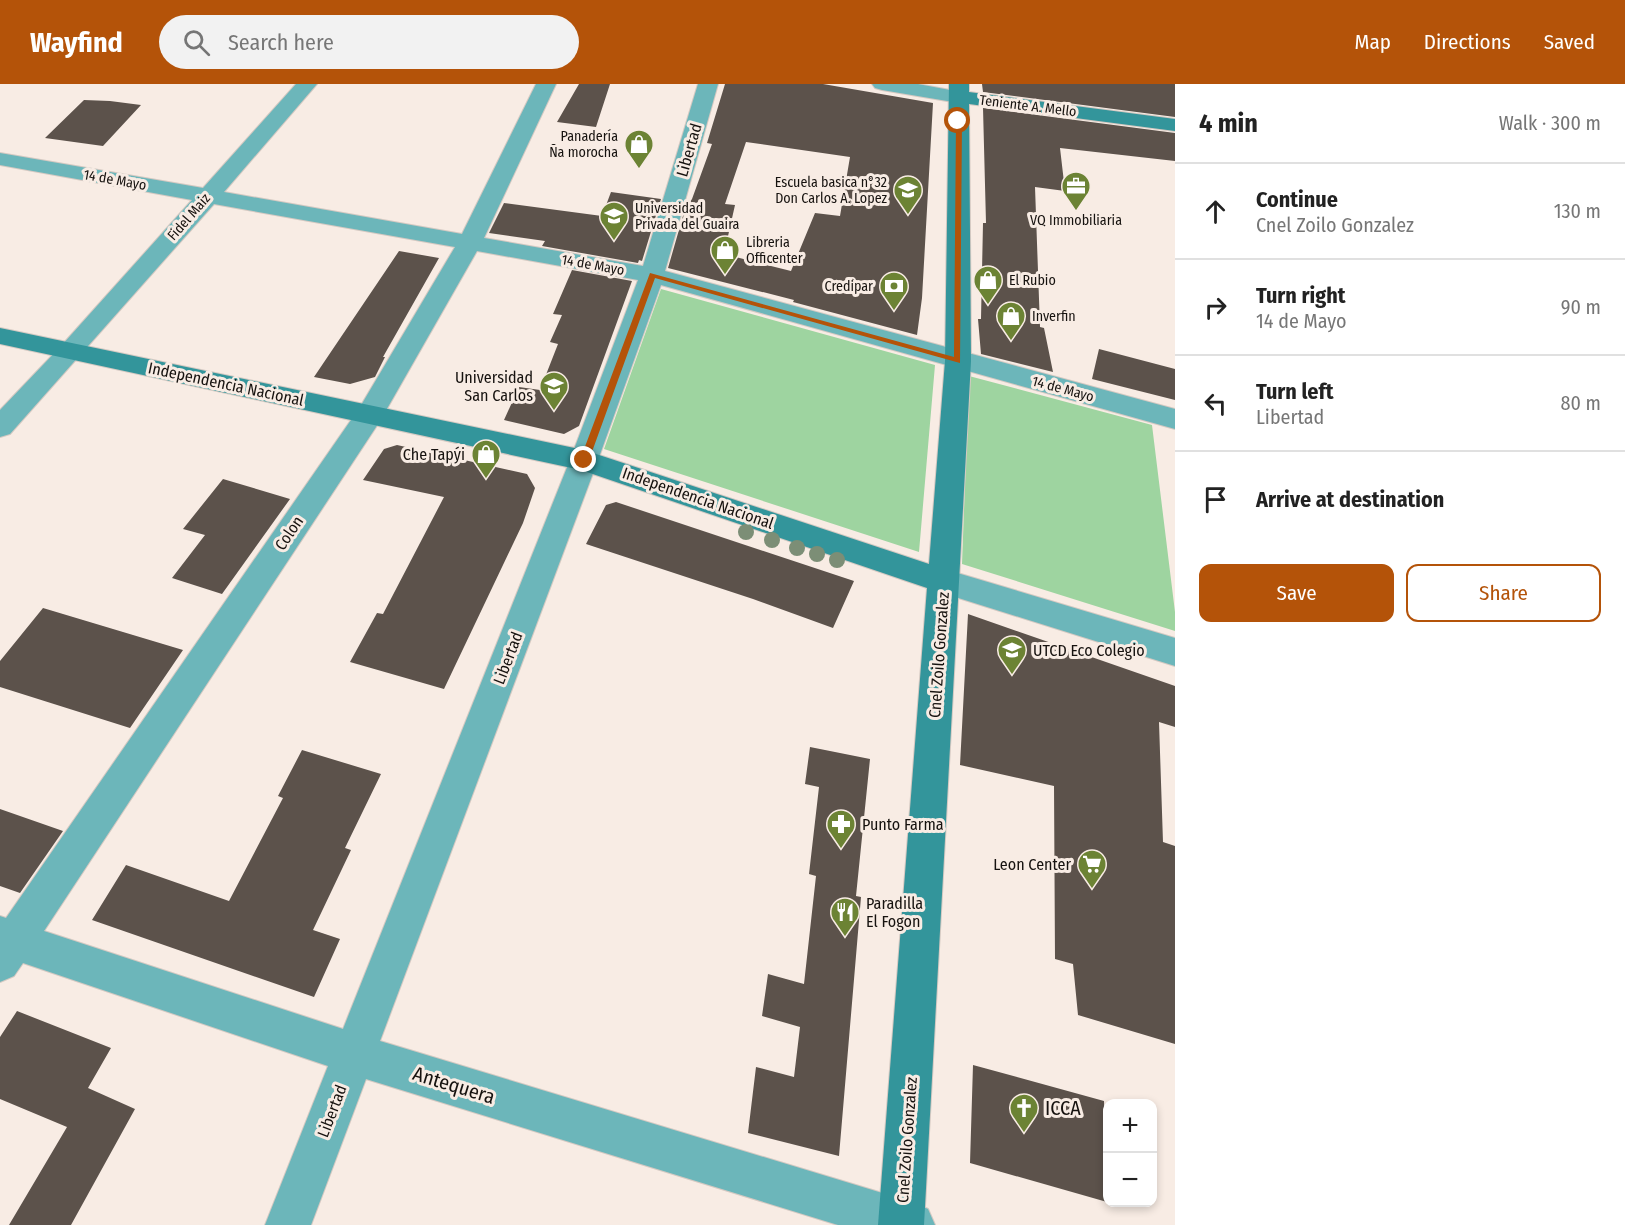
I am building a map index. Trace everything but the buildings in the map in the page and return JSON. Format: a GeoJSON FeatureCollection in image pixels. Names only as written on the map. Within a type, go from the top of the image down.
{"type":"FeatureCollection","features":[{"type":"Feature","properties":{"kind":"main road","name":"Teniente A. Mello"},"geometry":{"type":"LineString","coordinates":[[959,90],[1175,125]]}},
{"type":"Feature","properties":{"kind":"main road","name":"Cnel Zoilo Gonzalez"},"geometry":{"type":"LineString","coordinates":[[905,1224],[958,361],[959,90]]}},
{"type":"Feature","properties":{"kind":"main road","name":"Independencia Nacional"},"geometry":{"type":"LineString","coordinates":[[0,336],[584,460],[944,582]]}},
{"type":"Feature","properties":{"kind":"street","name":"Fidel Maiz"},"geometry":{"type":"LineString","coordinates":[[72,351],[206,196],[307,84]]}},
{"type":"Feature","properties":{"kind":"street","name":"Colon"},"geometry":{"type":"LineString","coordinates":[[5,946],[370,414],[469,244],[546,84]]}},
{"type":"Feature","properties":{"kind":"street","name":"Libertad"},"geometry":{"type":"LineString","coordinates":[[288,1225],[584,460],[652,275],[708,84]]}},
{"type":"Feature","properties":{"kind":"street","name":"Teniente A. Mello"},"geometry":{"type":"LineString","coordinates":[[882,84],[959,90]]}},
{"type":"Feature","properties":{"kind":"street","name":"14 de Mayo"},"geometry":{"type":"LineString","coordinates":[[0,159],[652,275],[1175,420]]}},
{"type":"Feature","properties":{"kind":"street"},"geometry":{"type":"LineString","coordinates":[[0,427],[72,351]]}},
{"type":"Feature","properties":{"kind":"street","name":"Independencia Nacional"},"geometry":{"type":"LineString","coordinates":[[944,582],[1175,652]]}},
{"type":"Feature","properties":{"kind":"street","name":"Antequera"},"geometry":{"type":"LineString","coordinates":[[5,946],[905,1224]]}},
{"type":"Feature","properties":{"kind":"green space"},"geometry":{"type":"Polygon","coordinates":[[[661,289],[935,365],[919,552],[604,449],[661,289]]]}},
{"type":"Feature","properties":{"kind":"green space"},"geometry":{"type":"Polygon","coordinates":[[[969,376],[1152,425],[1175,612],[1175,631],[962,564],[969,376]]]}},
{"type":"Feature","properties":{"kind":"place","name":"Panadería Ña morocha"},"geometry":{"type":"Point","coordinates":[639,170]}},
{"type":"Feature","properties":{"kind":"place","name":"VQ Immobiliaria"},"geometry":{"type":"Point","coordinates":[1076,212]}},
{"type":"Feature","properties":{"kind":"place","name":"Escuela basica n°32 Don Carlos A. Lopez"},"geometry":{"type":"Point","coordinates":[908,216]}},
{"type":"Feature","properties":{"kind":"place","name":"Universidad Privada del Guaira"},"geometry":{"type":"Point","coordinates":[614,242]}},
{"type":"Feature","properties":{"kind":"place","name":"Libreria Officenter"},"geometry":{"type":"Point","coordinates":[725,276]}},
{"type":"Feature","properties":{"kind":"place","name":"El Rubio"},"geometry":{"type":"Point","coordinates":[988,306]}},
{"type":"Feature","properties":{"kind":"place","name":"Credipar"},"geometry":{"type":"Point","coordinates":[894,312]}},
{"type":"Feature","properties":{"kind":"place","name":"Inverfin"},"geometry":{"type":"Point","coordinates":[1011,342]}},
{"type":"Feature","properties":{"kind":"place","name":"Universidad San Carlos"},"geometry":{"type":"Point","coordinates":[554,412]}},
{"type":"Feature","properties":{"kind":"place","name":"Che Tapýi"},"geometry":{"type":"Point","coordinates":[486,480]}},
{"type":"Feature","properties":{"kind":"place","name":"UTCD Eco Colegio"},"geometry":{"type":"Point","coordinates":[1012,676]}},
{"type":"Feature","properties":{"kind":"place","name":"Punto Farma"},"geometry":{"type":"Point","coordinates":[841,850]}},
{"type":"Feature","properties":{"kind":"place","name":"Leon Center"},"geometry":{"type":"Point","coordinates":[1092,890]}},
{"type":"Feature","properties":{"kind":"place","name":"Paradilla El Fogon"},"geometry":{"type":"Point","coordinates":[845,938]}},
{"type":"Feature","properties":{"kind":"place","name":"ICCA"},"geometry":{"type":"Point","coordinates":[1024,1134]}},
{"type":"Feature","properties":{"kind":"route"},"geometry":{"type":"LineString","coordinates":[[584,460],[652,275],[958,361],[958,121]]}}]}
